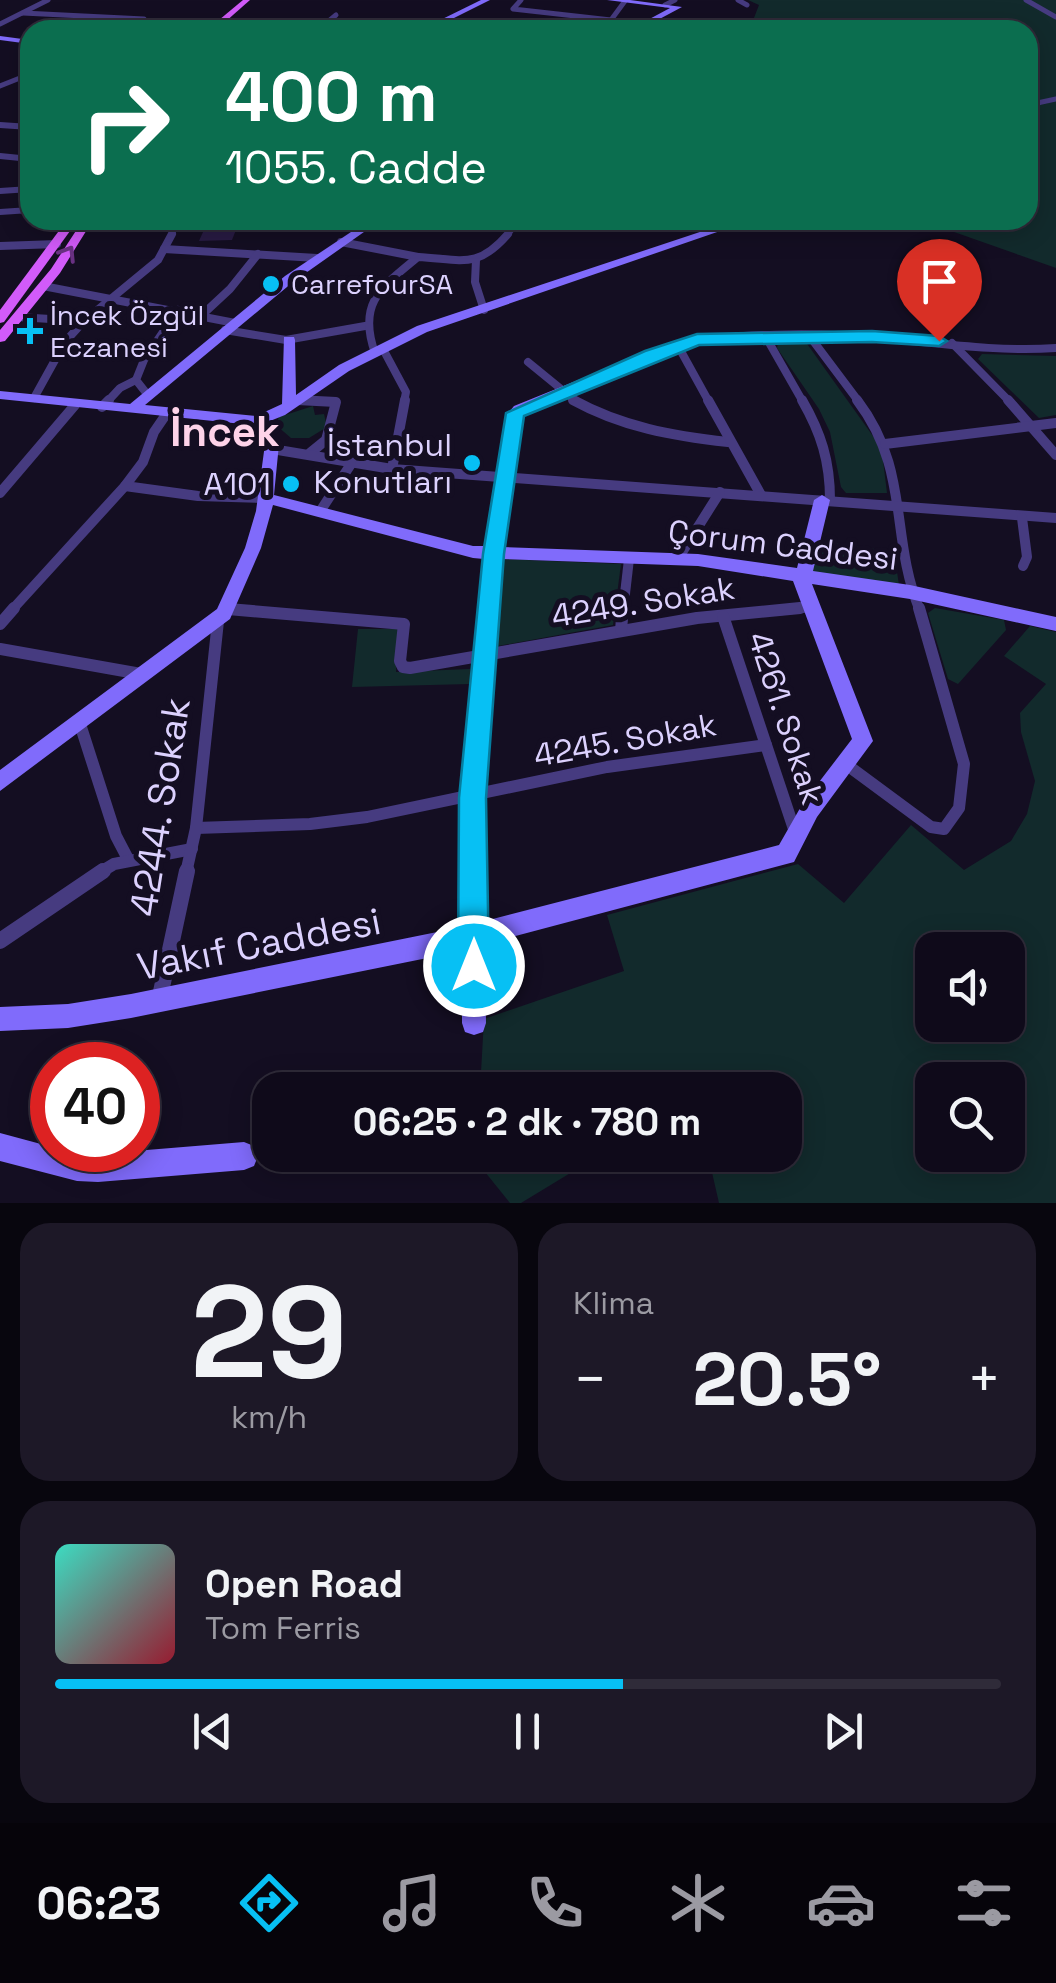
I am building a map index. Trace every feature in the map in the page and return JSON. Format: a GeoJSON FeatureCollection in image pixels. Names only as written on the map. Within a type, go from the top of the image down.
{"type":"FeatureCollection","features":[{"type":"Feature","properties":{"kind":"main road"},"geometry":{"type":"LineString","coordinates":[[224,20],[247,0]]}},
{"type":"Feature","properties":{"kind":"main road"},"geometry":{"type":"LineString","coordinates":[[234,20],[257,0]]}},
{"type":"Feature","properties":{"kind":"main road"},"geometry":{"type":"LineString","coordinates":[[0,338],[5,316],[66,230]]}},
{"type":"Feature","properties":{"kind":"main road"},"geometry":{"type":"LineString","coordinates":[[5,316],[43,286],[81,230]]}},
{"type":"Feature","properties":{"kind":"street"},"geometry":{"type":"LineString","coordinates":[[0,24],[48,0]]}},
{"type":"Feature","properties":{"kind":"street"},"geometry":{"type":"LineString","coordinates":[[444,20],[487,0]]}},
{"type":"Feature","properties":{"kind":"street"},"geometry":{"type":"LineString","coordinates":[[521,0],[514,10],[611,20],[630,1]]}},
{"type":"Feature","properties":{"kind":"street"},"geometry":{"type":"LineString","coordinates":[[610,0],[677,3]]}},
{"type":"Feature","properties":{"kind":"street"},"geometry":{"type":"LineString","coordinates":[[738,0],[747,4]]}},
{"type":"Feature","properties":{"kind":"street"},"geometry":{"type":"LineString","coordinates":[[1026,0],[1056,17]]}},
{"type":"Feature","properties":{"kind":"street"},"geometry":{"type":"LineString","coordinates":[[648,20],[677,3]]}},
{"type":"Feature","properties":{"kind":"street"},"geometry":{"type":"LineString","coordinates":[[22,13],[144,20]]}},
{"type":"Feature","properties":{"kind":"street"},"geometry":{"type":"LineString","coordinates":[[330,20],[336,15]]}},
{"type":"Feature","properties":{"kind":"street"},"geometry":{"type":"LineString","coordinates":[[28,396],[64,342],[158,260],[174,230]]}},
{"type":"Feature","properties":{"kind":"street"},"geometry":{"type":"LineString","coordinates":[[132,409],[230,326],[360,230]]}},
{"type":"Feature","properties":{"kind":"street"},"geometry":{"type":"LineString","coordinates":[[341,242],[418,257],[476,260],[491,254],[510,230]]}},
{"type":"Feature","properties":{"kind":"street"},"geometry":{"type":"LineString","coordinates":[[0,395],[257,421],[422,329],[718,230]]}},
{"type":"Feature","properties":{"kind":"street"},"geometry":{"type":"LineString","coordinates":[[0,246],[57,244]]}},
{"type":"Feature","properties":{"kind":"street"},"geometry":{"type":"LineString","coordinates":[[164,249],[318,258]]}},
{"type":"Feature","properties":{"kind":"street"},"geometry":{"type":"LineString","coordinates":[[202,315],[230,289],[258,254]]}},
{"type":"Feature","properties":{"kind":"street"},"geometry":{"type":"LineString","coordinates":[[392,469],[406,392],[365,326],[366,313],[374,298],[418,257]]}},
{"type":"Feature","properties":{"kind":"street"},"geometry":{"type":"LineString","coordinates":[[476,260],[474,282],[484,310]]}},
{"type":"Feature","properties":{"kind":"street"},"geometry":{"type":"LineString","coordinates":[[43,286],[202,315],[289,340],[365,326]]}},
{"type":"Feature","properties":{"kind":"street"},"geometry":{"type":"LineString","coordinates":[[102,406],[120,388],[136,380],[144,360],[178,310]]}},
{"type":"Feature","properties":{"kind":"street"},"geometry":{"type":"LineString","coordinates":[[5,316],[84,321]]}},
{"type":"Feature","properties":{"kind":"street"},"geometry":{"type":"LineString","coordinates":[[474,1022],[472,798],[494,554],[515,413],[678,344],[708,338],[891,337],[1010,351],[1056,348]]}},
{"type":"Feature","properties":{"kind":"street"},"geometry":{"type":"LineString","coordinates":[[810,338],[885,444],[895,476],[910,592],[921,614],[964,764],[964,788],[955,819],[944,829],[930,827],[847,765]]}},
{"type":"Feature","properties":{"kind":"street"},"geometry":{"type":"LineString","coordinates":[[767,339],[820,432],[830,470],[826,500],[802,576]]}},
{"type":"Feature","properties":{"kind":"street"},"geometry":{"type":"LineString","coordinates":[[289,340],[293,403]]}},
{"type":"Feature","properties":{"kind":"street"},"geometry":{"type":"LineString","coordinates":[[952,343],[1034,426],[1056,455]]}},
{"type":"Feature","properties":{"kind":"street"},"geometry":{"type":"LineString","coordinates":[[678,344],[760,495]]}},
{"type":"Feature","properties":{"kind":"street"},"geometry":{"type":"LineString","coordinates":[[528,362],[558,392],[646,433],[728,442]]}},
{"type":"Feature","properties":{"kind":"street"},"geometry":{"type":"LineString","coordinates":[[136,380],[147,394]]}},
{"type":"Feature","properties":{"kind":"street"},"geometry":{"type":"LineString","coordinates":[[0,384],[28,396]]}},
{"type":"Feature","properties":{"kind":"street"},"geometry":{"type":"LineString","coordinates":[[293,403],[336,402],[325,442],[310,453]]}},
{"type":"Feature","properties":{"kind":"street"},"geometry":{"type":"LineString","coordinates":[[0,493],[75,405]]}},
{"type":"Feature","properties":{"kind":"street"},"geometry":{"type":"LineString","coordinates":[[0,624],[71,540],[125,486],[143,462],[154,432],[167,413]]}},
{"type":"Feature","properties":{"kind":"street"},"geometry":{"type":"LineString","coordinates":[[0,782],[223,615],[247,568],[266,498],[272,449],[257,421]]}},
{"type":"Feature","properties":{"kind":"street"},"geometry":{"type":"LineString","coordinates":[[885,444],[1056,422]]}},
{"type":"Feature","properties":{"kind":"street"},"geometry":{"type":"LineString","coordinates":[[272,449],[392,469],[1056,518]]}},
{"type":"Feature","properties":{"kind":"street"},"geometry":{"type":"LineString","coordinates":[[322,510],[351,464]]}},
{"type":"Feature","properties":{"kind":"street"},"geometry":{"type":"LineString","coordinates":[[125,486],[183,495],[266,498]]}},
{"type":"Feature","properties":{"kind":"street"},"geometry":{"type":"LineString","coordinates":[[679,557],[720,492]]}},
{"type":"Feature","properties":{"kind":"street","name":"Çorum Caddesi"},"geometry":{"type":"LineString","coordinates":[[266,498],[322,510],[458,550],[629,559],[679,557],[910,592],[1056,624]]}},
{"type":"Feature","properties":{"kind":"street"},"geometry":{"type":"LineString","coordinates":[[1022,518],[1027,558],[1023,566]]}},
{"type":"Feature","properties":{"kind":"street"},"geometry":{"type":"LineString","coordinates":[[621,630],[629,559]]}},
{"type":"Feature","properties":{"kind":"street","name":"Vakıf Caddesi"},"geometry":{"type":"LineString","coordinates":[[0,1018],[68,1016],[158,1001],[473,937],[675,880],[777,858],[793,848],[810,810],[861,748],[862,734],[802,576]]}},
{"type":"Feature","properties":{"kind":"street","name":"4249. Sokak"},"geometry":{"type":"LineString","coordinates":[[223,615],[404,624],[402,667],[484,658],[621,630],[812,608]]}},
{"type":"Feature","properties":{"kind":"street","name":"4244. Sokak"},"geometry":{"type":"LineString","coordinates":[[158,1001],[196,828],[223,615]]}},
{"type":"Feature","properties":{"kind":"street","name":"4261. Sokak"},"geometry":{"type":"LineString","coordinates":[[723,616],[797,837]]}},
{"type":"Feature","properties":{"kind":"street"},"geometry":{"type":"LineString","coordinates":[[0,648],[20,656],[141,674]]}},
{"type":"Feature","properties":{"kind":"street"},"geometry":{"type":"LineString","coordinates":[[80,724],[116,836],[128,859]]}},
{"type":"Feature","properties":{"kind":"street","name":"4245. Sokak"},"geometry":{"type":"LineString","coordinates":[[196,828],[332,821],[472,798],[606,767],[766,744]]}},
{"type":"Feature","properties":{"kind":"street"},"geometry":{"type":"LineString","coordinates":[[0,940],[83,882],[128,859],[192,849]]}},
{"type":"Feature","properties":{"kind":"street"},"geometry":{"type":"LineString","coordinates":[[0,1147],[98,1168],[244,1156]]}},
{"type":"Feature","properties":{"kind":"green space"},"geometry":{"type":"Polygon","coordinates":[[[748,0],[1056,0],[1056,268],[948,230],[1038,230],[1038,20],[753,20],[759,5],[748,0]]]}},
{"type":"Feature","properties":{"kind":"green space"},"geometry":{"type":"Polygon","coordinates":[[[805,341],[875,439],[882,452],[887,493],[846,493],[841,487],[830,432],[777,348],[778,343],[805,341]]]}},
{"type":"Feature","properties":{"kind":"green space"},"geometry":{"type":"Polygon","coordinates":[[[982,354],[1056,356],[1056,415],[1039,418],[978,359],[982,354]]]}},
{"type":"Feature","properties":{"kind":"green space"},"geometry":{"type":"Polygon","coordinates":[[[313,406],[315,415],[324,414],[327,427],[309,438],[291,438],[276,425],[279,417],[313,406]]]}},
{"type":"Feature","properties":{"kind":"green space"},"geometry":{"type":"Polygon","coordinates":[[[817,540],[894,552],[899,585],[811,572],[817,540]]]}},
{"type":"Feature","properties":{"kind":"green space"},"geometry":{"type":"Polygon","coordinates":[[[503,559],[621,564],[613,625],[498,646],[503,559]]]}},
{"type":"Feature","properties":{"kind":"green space"},"geometry":{"type":"Polygon","coordinates":[[[935,608],[1004,620],[1006,630],[958,684],[948,679],[928,613],[935,608]]]}},
{"type":"Feature","properties":{"kind":"green space"},"geometry":{"type":"Polygon","coordinates":[[[1030,626],[1056,632],[1056,1203],[719,1203],[712,1172],[802,1172],[802,1072],[481,1072],[484,1019],[624,971],[607,915],[798,864],[844,903],[911,825],[964,870],[1011,841],[1027,814],[1035,781],[1021,732],[1020,713],[1046,684],[1004,656],[1030,626]]]}},
{"type":"Feature","properties":{"kind":"green space"},"geometry":{"type":"Polygon","coordinates":[[[358,629],[398,629],[396,672],[470,669],[470,684],[352,687],[358,629]]]}},
{"type":"Feature","properties":{"kind":"green space"},"geometry":{"type":"Polygon","coordinates":[[[485,1172],[572,1172],[521,1203],[510,1203],[485,1172]]]}},
{"type":"Feature","properties":{"kind":"building"},"geometry":{"type":"Polygon","coordinates":[[[204,230],[236,230],[232,240],[199,241],[204,230]]]}},
{"type":"Feature","properties":{"kind":"place","name":"CarrefourSA"},"geometry":{"type":"Point","coordinates":[271,284]}},
{"type":"Feature","properties":{"kind":"place","name":"İncek Özgül Eczanesi"},"geometry":{"type":"Point","coordinates":[30,331]}},
{"type":"Feature","properties":{"kind":"place","name":"İstanbul Konutları"},"geometry":{"type":"Point","coordinates":[472,463]}},
{"type":"Feature","properties":{"kind":"place","name":"A101"},"geometry":{"type":"Point","coordinates":[291,484]}},
{"type":"Feature","properties":{"kind":"district","name":"İncek"},"geometry":{"type":"Point","coordinates":[225,431]}},
{"type":"Feature","properties":{"kind":"route"},"geometry":{"type":"LineString","coordinates":[[474,966],[472,798],[494,554],[515,413],[519,408],[678,344],[697,340],[872,336],[939,341]]}}]}
